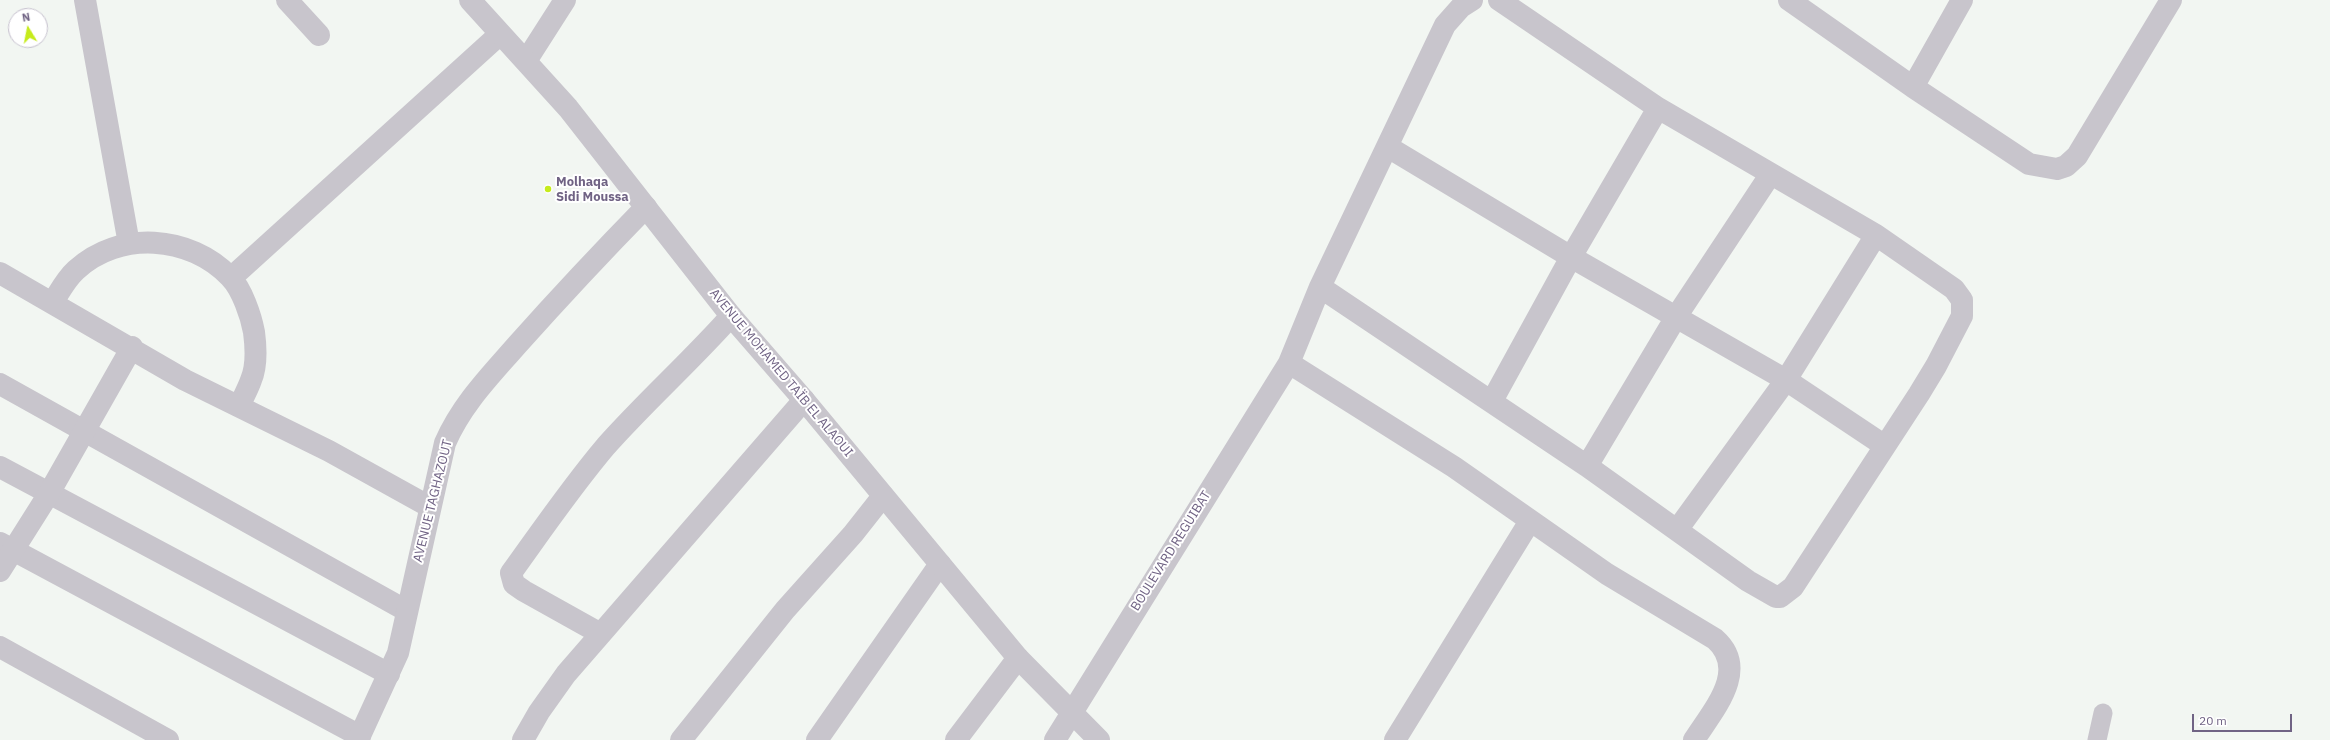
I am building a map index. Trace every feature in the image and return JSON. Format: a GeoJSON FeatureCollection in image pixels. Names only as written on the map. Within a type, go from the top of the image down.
{"type":"FeatureCollection","features":[{"type":"Feature","properties":{"kind":"street"},"geometry":{"type":"LineString","coordinates":[[85,0],[129,244]]}},
{"type":"Feature","properties":{"kind":"street"},"geometry":{"type":"LineString","coordinates":[[287,0],[319,35]]}},
{"type":"Feature","properties":{"kind":"street","name":"AVENUE MOHAMED TAÏB EL ALAOUI"},"geometry":{"type":"LineString","coordinates":[[470,0],[499,35],[526,61],[568,108],[731,316],[804,400],[1018,658],[1099,740]]}},
{"type":"Feature","properties":{"kind":"street"},"geometry":{"type":"LineString","coordinates":[[526,61],[565,0]]}},
{"type":"Feature","properties":{"kind":"street","name":"BOULEVARD REGUIBAT"},"geometry":{"type":"LineString","coordinates":[[1055,740],[1071,711],[1289,363],[1320,287],[1446,25],[1461,7],[1472,0]]}},
{"type":"Feature","properties":{"kind":"street"},"geometry":{"type":"LineString","coordinates":[[1320,287],[1587,466],[1748,581],[1780,598],[1793,587],[1936,366],[1962,316],[1964,308],[1962,300],[1954,289],[1876,235],[1770,175],[1658,108],[1499,0]]}},
{"type":"Feature","properties":{"kind":"street"},"geometry":{"type":"LineString","coordinates":[[1789,0],[1913,87],[2029,164],[2057,169],[2066,166],[2078,156],[2171,0]]}},
{"type":"Feature","properties":{"kind":"street"},"geometry":{"type":"LineString","coordinates":[[1913,87],[1962,0]]}},
{"type":"Feature","properties":{"kind":"street"},"geometry":{"type":"LineString","coordinates":[[231,278],[499,35]]}},
{"type":"Feature","properties":{"kind":"street"},"geometry":{"type":"LineString","coordinates":[[1492,401],[1571,257],[1658,108]]}},
{"type":"Feature","properties":{"kind":"street"},"geometry":{"type":"LineString","coordinates":[[1388,147],[1571,257],[1786,380],[1885,446]]}},
{"type":"Feature","properties":{"kind":"street"},"geometry":{"type":"LineString","coordinates":[[1587,466],[1676,317],[1770,175]]}},
{"type":"Feature","properties":{"kind":"street","name":"AVENUE TAGHAZOUT"},"geometry":{"type":"LineString","coordinates":[[359,738],[398,653],[445,443],[455,420],[468,400],[592,262],[646,207]]}},
{"type":"Feature","properties":{"kind":"street"},"geometry":{"type":"LineString","coordinates":[[1677,530],[1786,380],[1876,235]]}},
{"type":"Feature","properties":{"kind":"street"},"geometry":{"type":"LineString","coordinates":[[53,302],[63,285],[76,270],[110,249],[129,244],[153,242],[177,246],[199,254],[231,278],[251,314],[256,347],[252,379],[240,405]]}},
{"type":"Feature","properties":{"kind":"street"},"geometry":{"type":"LineString","coordinates":[[0,273],[132,347],[185,380],[240,405],[329,451],[430,507]]}},
{"type":"Feature","properties":{"kind":"street"},"geometry":{"type":"LineString","coordinates":[[601,634],[524,591],[514,584],[511,573],[563,500],[607,446],[696,356],[731,316]]}},
{"type":"Feature","properties":{"kind":"street"},"geometry":{"type":"LineString","coordinates":[[0,571],[6,547],[48,495],[132,347]]}},
{"type":"Feature","properties":{"kind":"street"},"geometry":{"type":"LineString","coordinates":[[1289,363],[1454,467],[1608,574],[1715,639],[1724,647],[1729,656],[1728,679],[1722,696],[1694,740]]}},
{"type":"Feature","properties":{"kind":"street"},"geometry":{"type":"LineString","coordinates":[[0,384],[407,611]]}},
{"type":"Feature","properties":{"kind":"street"},"geometry":{"type":"LineString","coordinates":[[523,740],[539,712],[566,674],[804,400]]}},
{"type":"Feature","properties":{"kind":"street"},"geometry":{"type":"LineString","coordinates":[[0,467],[48,495],[389,674]]}},
{"type":"Feature","properties":{"kind":"street"},"geometry":{"type":"LineString","coordinates":[[681,740],[786,610],[853,534],[883,496]]}},
{"type":"Feature","properties":{"kind":"street"},"geometry":{"type":"LineString","coordinates":[[1395,740],[1530,521]]}},
{"type":"Feature","properties":{"kind":"street"},"geometry":{"type":"LineString","coordinates":[[6,547],[359,738]]}},
{"type":"Feature","properties":{"kind":"street"},"geometry":{"type":"LineString","coordinates":[[817,740],[940,564]]}},
{"type":"Feature","properties":{"kind":"street"},"geometry":{"type":"LineString","coordinates":[[0,646],[168,740]]}},
{"type":"Feature","properties":{"kind":"street"},"geometry":{"type":"LineString","coordinates":[[956,740],[1018,658]]}},
{"type":"Feature","properties":{"kind":"lane"},"geometry":{"type":"LineString","coordinates":[[2097,740],[2103,713]]}},
{"type":"Feature","properties":{"kind":"place","name":"Molhaqa Sidi Moussa"},"geometry":{"type":"Point","coordinates":[548,189]}}]}
